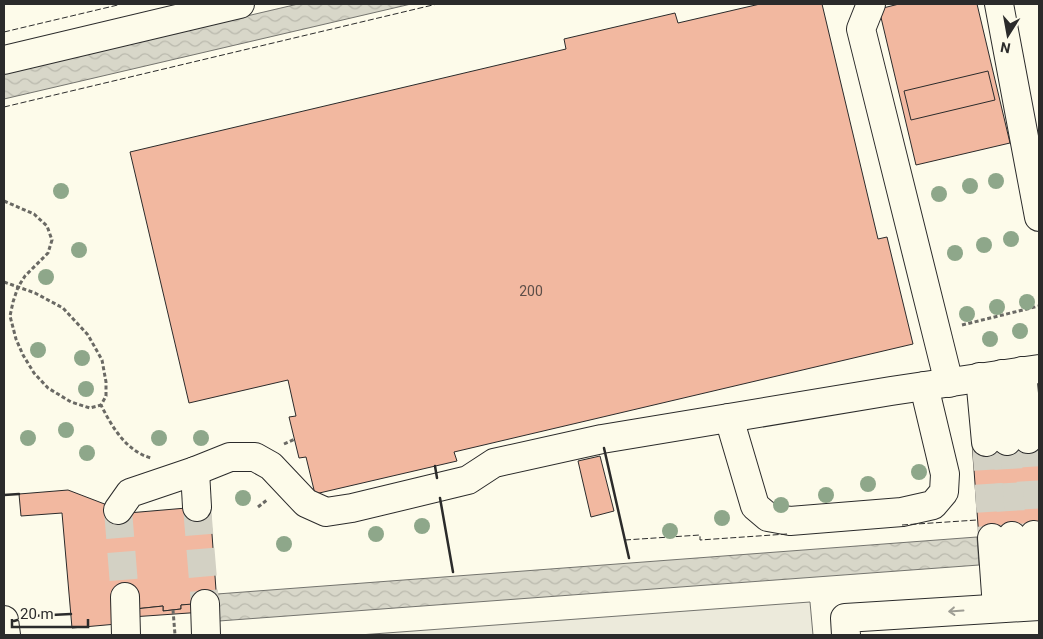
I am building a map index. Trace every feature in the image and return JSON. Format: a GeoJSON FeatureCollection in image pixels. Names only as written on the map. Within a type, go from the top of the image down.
{"type":"FeatureCollection","features":[{"type":"Feature","properties":{"kind":"lane"},"geometry":{"type":"LineString","coordinates":[[4,60],[240,4]]}},
{"type":"Feature","properties":{"kind":"lane"},"geometry":{"type":"LineString","coordinates":[[729,418],[755,506],[768,517],[790,521],[902,512],[933,505],[944,492],[945,474],[937,385],[936,331],[861,29],[871,4]]}},
{"type":"Feature","properties":{"kind":"lane"},"geometry":{"type":"LineString","coordinates":[[1000,4],[1039,216]]}},
{"type":"Feature","properties":{"kind":"lane"},"geometry":{"type":"LineString","coordinates":[[118,510],[130,493],[230,457],[255,457],[271,466],[306,503],[326,512],[352,508],[468,480],[494,463],[602,439],[1011,373]]}},
{"type":"Feature","properties":{"kind":"lane"},"geometry":{"type":"LineString","coordinates":[[1011,373],[1007,441],[1011,373]]}},
{"type":"Feature","properties":{"kind":"lane"},"geometry":{"type":"LineString","coordinates":[[195,471],[197,507]]}},
{"type":"Feature","properties":{"kind":"lane"},"geometry":{"type":"LineString","coordinates":[[1023,607],[1013,536],[1023,607]]}},
{"type":"Feature","properties":{"kind":"lane"},"geometry":{"type":"LineString","coordinates":[[124,598],[126,635]]}},
{"type":"Feature","properties":{"kind":"lane"},"geometry":{"type":"LineString","coordinates":[[205,604],[206,635]]}},
{"type":"Feature","properties":{"kind":"lane"},"geometry":{"type":"LineString","coordinates":[[846,635],[845,618],[1023,607]]}},
{"type":"Feature","properties":{"kind":"lane"},"geometry":{"type":"LineString","coordinates":[[4,620],[6,635]]}},
{"type":"Feature","properties":{"kind":"path"},"geometry":{"type":"LineString","coordinates":[[4,201],[34,214],[47,226],[52,240],[48,253],[25,276],[18,287],[10,316],[16,339],[23,355],[48,388],[71,402],[90,408],[102,405]]}},
{"type":"Feature","properties":{"kind":"path"},"geometry":{"type":"LineString","coordinates":[[4,282],[35,293],[63,308],[88,335],[102,360],[106,382],[106,396],[102,405],[108,420],[128,446],[155,459]]}},
{"type":"Feature","properties":{"kind":"path"},"geometry":{"type":"LineString","coordinates":[[936,331],[1039,306]]}},
{"type":"Feature","properties":{"kind":"path"},"geometry":{"type":"LineString","coordinates":[[173,610],[175,635]]}},
{"type":"Feature","properties":{"kind":"shaded area"},"geometry":{"type":"Polygon","coordinates":[[[810,602],[813,635],[359,635],[810,602]]]}},
{"type":"Feature","properties":{"kind":"water"},"geometry":{"type":"Polygon","coordinates":[[[298,4],[411,4],[4,99],[4,73],[298,4]]]}},
{"type":"Feature","properties":{"kind":"water"},"geometry":{"type":"Polygon","coordinates":[[[977,537],[979,565],[219,621],[217,594],[977,537]]]}},
{"type":"Feature","properties":{"kind":"building"},"geometry":{"type":"Polygon","coordinates":[[[760,4],[822,4],[878,239],[887,237],[913,344],[454,452],[457,461],[315,494],[306,457],[299,458],[289,417],[296,416],[288,380],[189,403],[130,152],[566,49],[564,39],[675,13],[678,23],[760,4]]]}},
{"type":"Feature","properties":{"kind":"building"},"geometry":{"type":"Polygon","coordinates":[[[899,4],[977,4],[1010,143],[916,165],[879,9],[899,4]]]}},
{"type":"Feature","properties":{"kind":"building"},"geometry":{"type":"Polygon","coordinates":[[[988,71],[995,100],[911,120],[904,91],[988,71]]]}},
{"type":"Feature","properties":{"kind":"building"},"geometry":{"type":"Polygon","coordinates":[[[1039,439],[1039,534],[979,539],[972,442],[1039,439]]]}},
{"type":"Feature","properties":{"kind":"building"},"geometry":{"type":"Polygon","coordinates":[[[600,456],[614,511],[591,517],[578,461],[600,456]]]}},
{"type":"Feature","properties":{"kind":"building"},"geometry":{"type":"Polygon","coordinates":[[[68,490],[128,513],[210,506],[217,604],[181,605],[181,609],[163,611],[163,606],[135,609],[117,624],[72,628],[62,513],[21,516],[19,494],[68,490]]]}},
{"type":"Feature","properties":{"kind":"building"},"geometry":{"type":"Polygon","coordinates":[[[192,604],[218,611],[117,618],[135,609],[163,606],[163,611],[181,609],[181,605],[192,604]]]}},
{"type":"Feature","properties":{"kind":"tunnel"},"geometry":{"type":"LineString","coordinates":[[1028,439],[1034,535]]}},
{"type":"Feature","properties":{"kind":"tunnel"},"geometry":{"type":"LineString","coordinates":[[1007,441],[1012,536]]}},
{"type":"Feature","properties":{"kind":"tunnel"},"geometry":{"type":"LineString","coordinates":[[986,442],[992,538]]}},
{"type":"Feature","properties":{"kind":"tunnel"},"geometry":{"type":"LineString","coordinates":[[197,507],[205,604]]}},
{"type":"Feature","properties":{"kind":"tunnel"},"geometry":{"type":"LineString","coordinates":[[118,510],[125,597]]}},
{"type":"Feature","properties":{"kind":"fence"},"geometry":{"type":"LineString","coordinates":[[4,32],[122,4]]}},
{"type":"Feature","properties":{"kind":"fence"},"geometry":{"type":"LineString","coordinates":[[4,107],[437,4]]}},
{"type":"Feature","properties":{"kind":"fence"},"geometry":{"type":"LineString","coordinates":[[902,525],[977,520]]}},
{"type":"Feature","properties":{"kind":"fence"},"geometry":{"type":"LineString","coordinates":[[625,540],[700,535],[700,540],[787,534]]}},
{"type":"Feature","properties":{"kind":"wall"},"geometry":{"type":"LineString","coordinates":[[604,448],[629,558]]}},
{"type":"Feature","properties":{"kind":"wall"},"geometry":{"type":"LineString","coordinates":[[435,466],[437,478]]}},
{"type":"Feature","properties":{"kind":"wall"},"geometry":{"type":"LineString","coordinates":[[4,495],[19,494]]}},
{"type":"Feature","properties":{"kind":"wall"},"geometry":{"type":"LineString","coordinates":[[440,498],[453,572]]}},
{"type":"Feature","properties":{"kind":"wall"},"geometry":{"type":"LineString","coordinates":[[14,621],[31,616],[71,614]]}}]}
